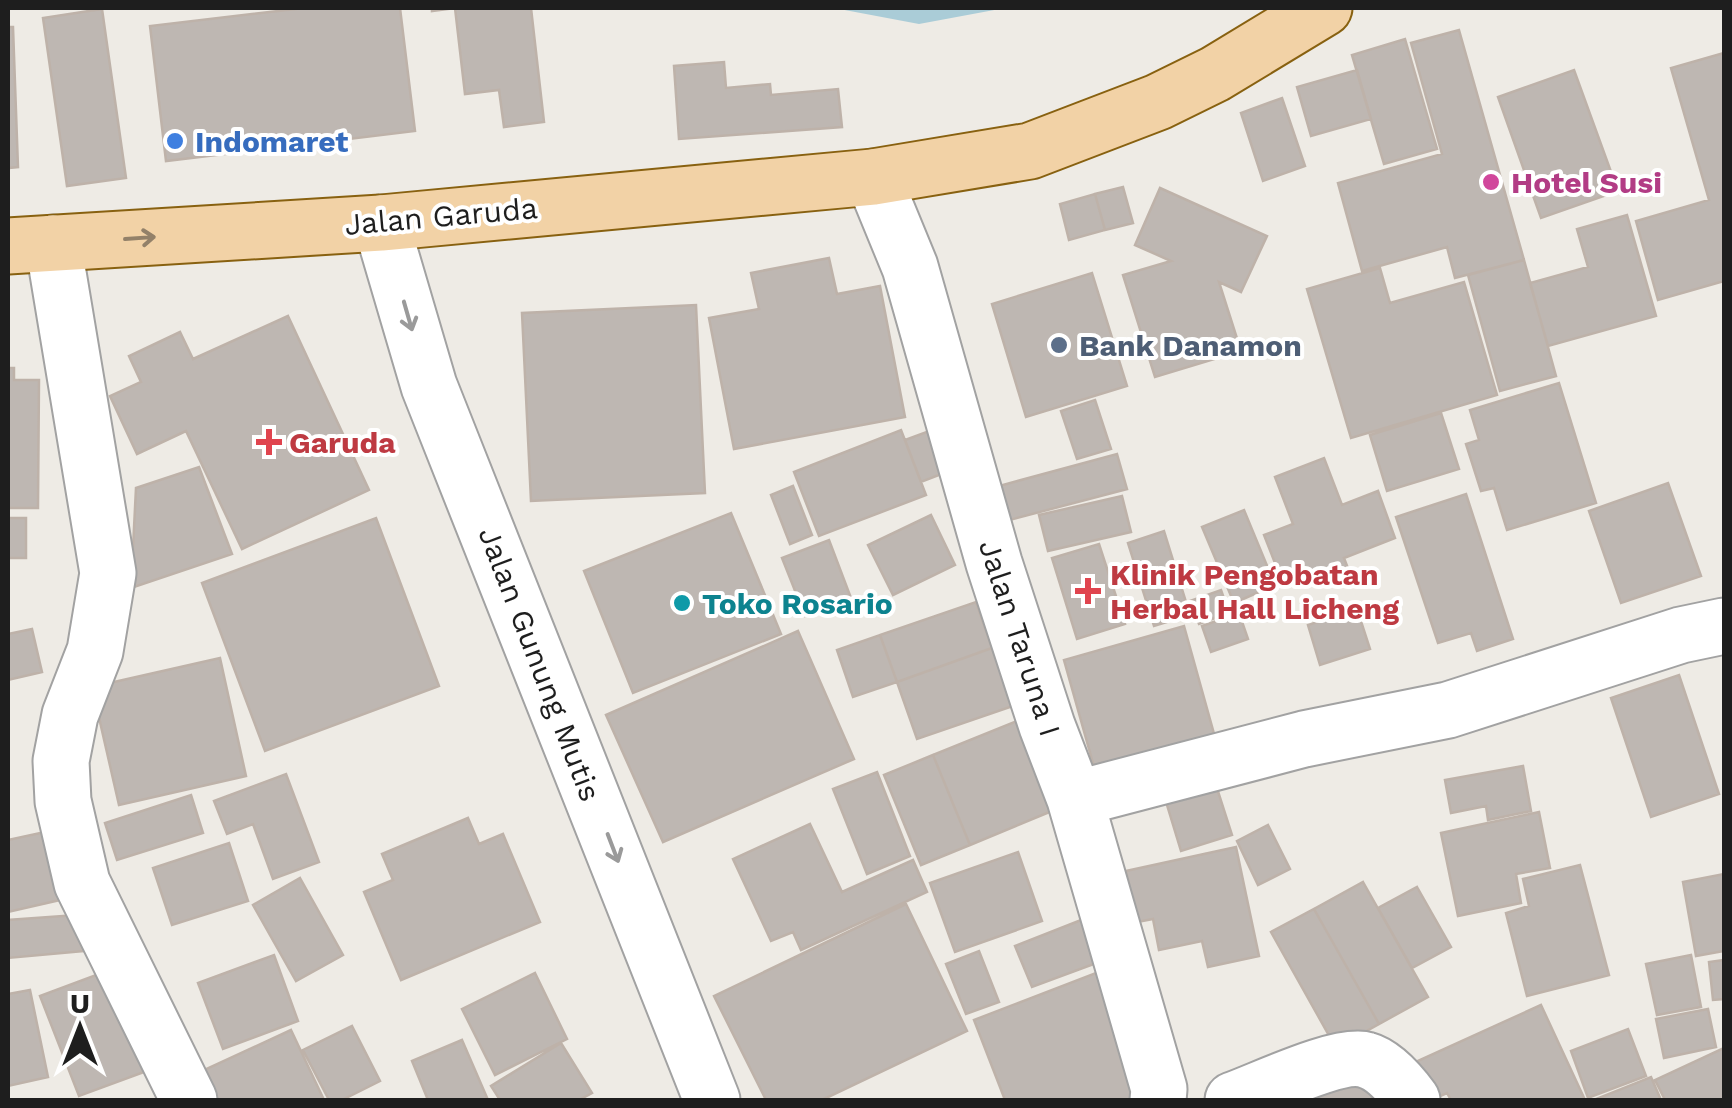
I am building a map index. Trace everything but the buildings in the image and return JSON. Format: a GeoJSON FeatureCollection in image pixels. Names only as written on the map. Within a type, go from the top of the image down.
{"type":"FeatureCollection","features":[{"type":"Feature","properties":{"kind":"main road","name":"Jalan Garuda"},"geometry":{"type":"LineString","coordinates":[[30,245],[381,223],[873,177],[1030,151],[1186,88],[1324,8]]}},
{"type":"Feature","properties":{"kind":"street","name":"Jalan Taruna I"},"geometry":{"type":"LineString","coordinates":[[873,177],[910,267],[994,563],[1075,799],[1160,1089],[1158,1100]]}},
{"type":"Feature","properties":{"kind":"street","name":"Jalan Gunung Mutis"},"geometry":{"type":"LineString","coordinates":[[381,223],[429,386],[712,1100]]}},
{"type":"Feature","properties":{"kind":"street"},"geometry":{"type":"LineString","coordinates":[[30,245],[108,573],[94,651],[70,715],[61,762],[63,802],[82,882],[189,1100]]}},
{"type":"Feature","properties":{"kind":"street"},"geometry":{"type":"LineString","coordinates":[[1075,799],[1304,739],[1448,710],[1681,635],[1724,626]]}},
{"type":"Feature","properties":{"kind":"street"},"geometry":{"type":"LineString","coordinates":[[1233,1100],[1346,1058],[1363,1058],[1402,1086],[1412,1100]]}},
{"type":"Feature","properties":{"kind":"water"},"geometry":{"type":"Polygon","coordinates":[[[834,8],[1005,8],[919,24],[834,8]]]}},
{"type":"Feature","properties":{"kind":"place","name":"Indomaret"},"geometry":{"type":"Point","coordinates":[175,141]}},
{"type":"Feature","properties":{"kind":"place","name":"Hotel Susi"},"geometry":{"type":"Point","coordinates":[1491,182]}},
{"type":"Feature","properties":{"kind":"place","name":"Bank Danamon"},"geometry":{"type":"Point","coordinates":[1059,345]}},
{"type":"Feature","properties":{"kind":"place","name":"Garuda"},"geometry":{"type":"Point","coordinates":[269,442]}},
{"type":"Feature","properties":{"kind":"place","name":"Klinik Pengobatan Herbal Hall Licheng"},"geometry":{"type":"Point","coordinates":[1088,591]}},
{"type":"Feature","properties":{"kind":"place","name":"Toko Rosario"},"geometry":{"type":"Point","coordinates":[682,603]}}]}
